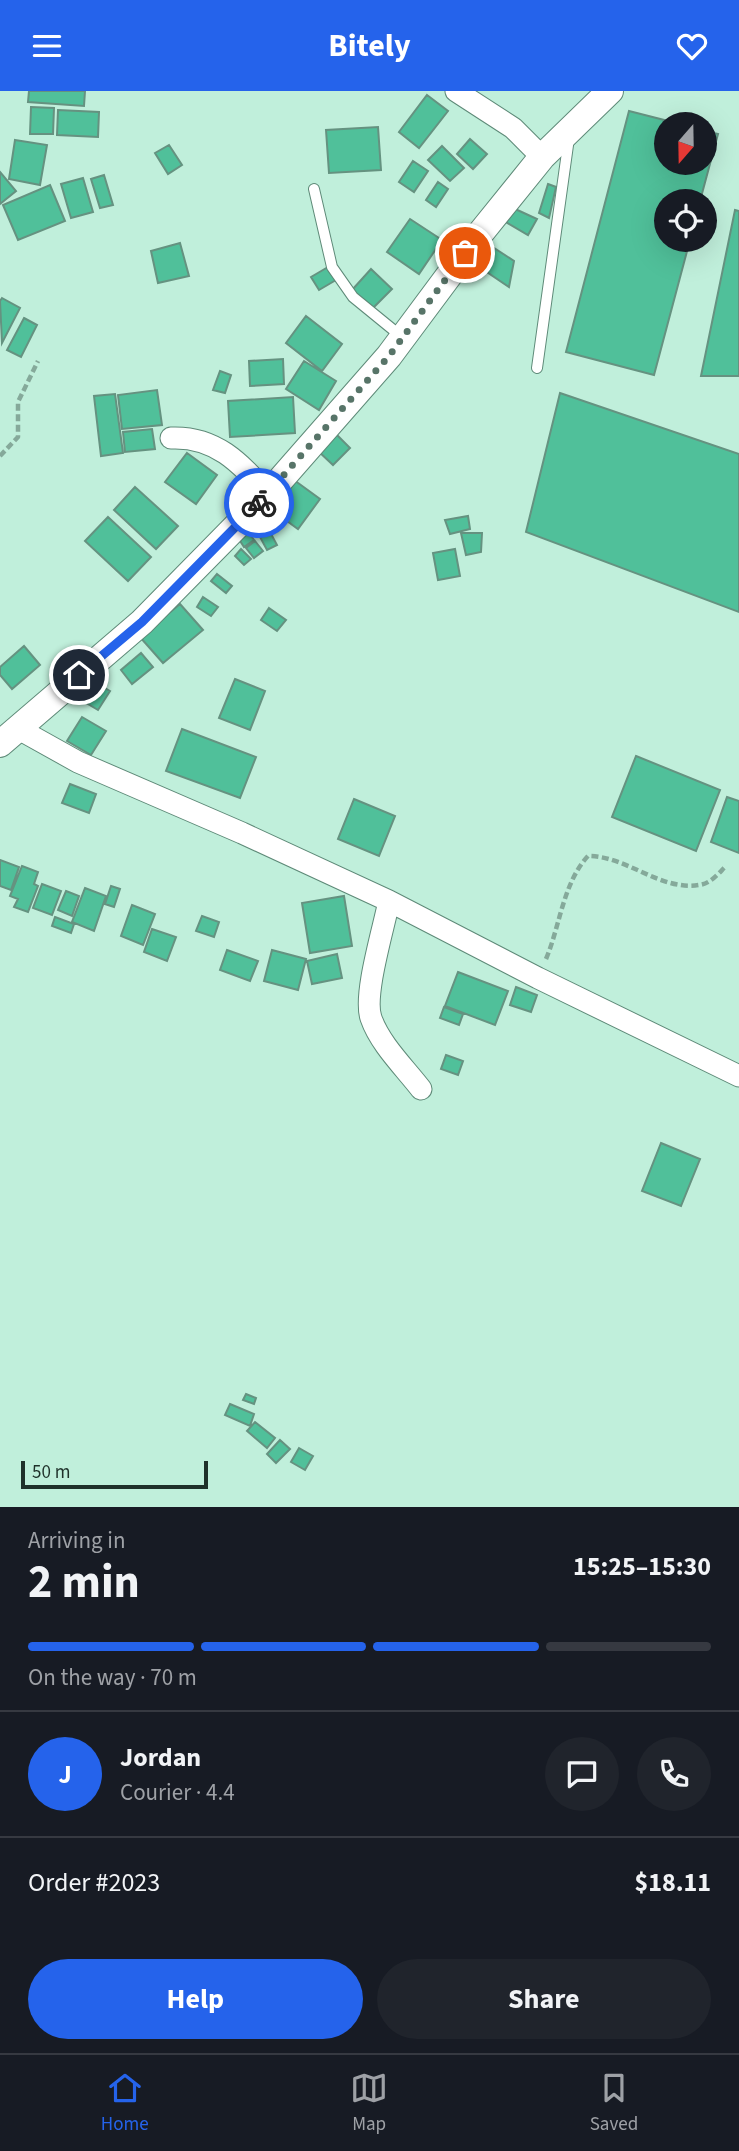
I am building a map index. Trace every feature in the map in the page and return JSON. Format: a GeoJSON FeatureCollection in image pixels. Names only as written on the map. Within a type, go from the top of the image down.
{"type":"FeatureCollection","features":[{"type":"Feature","properties":{"kind":"street"},"geometry":{"type":"LineString","coordinates":[[456,91],[513,128],[542,157]]}},
{"type":"Feature","properties":{"kind":"street"},"geometry":{"type":"LineString","coordinates":[[610,91],[542,157],[479,235],[389,356],[268,494],[142,622],[8,736],[78,762],[242,833],[389,901],[538,978],[739,1076]]}},
{"type":"Feature","properties":{"kind":"street"},"geometry":{"type":"LineString","coordinates":[[171,438],[188,437],[207,442],[245,469],[268,494]]}},
{"type":"Feature","properties":{"kind":"street"},"geometry":{"type":"LineString","coordinates":[[389,901],[368,994],[370,1016],[379,1033],[421,1089]]}},
{"type":"Feature","properties":{"kind":"lane"},"geometry":{"type":"LineString","coordinates":[[537,368],[570,132]]}},
{"type":"Feature","properties":{"kind":"lane"},"geometry":{"type":"LineString","coordinates":[[314,189],[332,267],[353,297],[402,337]]}},
{"type":"Feature","properties":{"kind":"path"},"geometry":{"type":"LineString","coordinates":[[0,456],[18,437],[18,402],[38,361]]}},
{"type":"Feature","properties":{"kind":"path"},"geometry":{"type":"LineString","coordinates":[[538,978],[551,947],[570,885],[588,856],[603,856],[657,878],[683,884],[700,885],[712,880],[726,867]]}},
{"type":"Feature","properties":{"kind":"building"},"geometry":{"type":"Polygon","coordinates":[[[29,91],[85,91],[84,106],[28,102],[29,91]]]}},
{"type":"Feature","properties":{"kind":"building"},"geometry":{"type":"Polygon","coordinates":[[[427,95],[448,111],[419,148],[399,132],[427,95]]]}},
{"type":"Feature","properties":{"kind":"building"},"geometry":{"type":"Polygon","coordinates":[[[31,107],[54,108],[53,134],[30,134],[31,107]]]}},
{"type":"Feature","properties":{"kind":"building"},"geometry":{"type":"Polygon","coordinates":[[[58,110],[99,112],[98,137],[57,135],[58,110]]]}},
{"type":"Feature","properties":{"kind":"building"},"geometry":{"type":"Polygon","coordinates":[[[629,111],[654,117],[654,175],[707,175],[703,189],[654,189],[654,252],[687,252],[654,375],[566,352],[629,111]]]}},
{"type":"Feature","properties":{"kind":"building"},"geometry":{"type":"Polygon","coordinates":[[[378,127],[381,170],[329,173],[326,130],[378,127]]]}},
{"type":"Feature","properties":{"kind":"building"},"geometry":{"type":"Polygon","coordinates":[[[470,139],[487,154],[473,169],[457,154],[470,139]]]}},
{"type":"Feature","properties":{"kind":"building"},"geometry":{"type":"Polygon","coordinates":[[[15,140],[47,145],[40,185],[9,179],[15,140]]]}},
{"type":"Feature","properties":{"kind":"building"},"geometry":{"type":"Polygon","coordinates":[[[169,145],[182,165],[168,174],[155,153],[169,145]]]}},
{"type":"Feature","properties":{"kind":"building"},"geometry":{"type":"Polygon","coordinates":[[[442,146],[464,168],[450,181],[428,160],[442,146]]]}},
{"type":"Feature","properties":{"kind":"building"},"geometry":{"type":"Polygon","coordinates":[[[413,161],[428,171],[414,192],[399,182],[413,161]]]}},
{"type":"Feature","properties":{"kind":"building"},"geometry":{"type":"Polygon","coordinates":[[[0,172],[16,191],[0,204],[0,172]]]}},
{"type":"Feature","properties":{"kind":"building"},"geometry":{"type":"Polygon","coordinates":[[[104,175],[113,205],[100,208],[91,179],[104,175]]]}},
{"type":"Feature","properties":{"kind":"building"},"geometry":{"type":"Polygon","coordinates":[[[83,178],[93,212],[71,218],[61,184],[83,178]]]}},
{"type":"Feature","properties":{"kind":"building"},"geometry":{"type":"Polygon","coordinates":[[[438,182],[448,189],[436,207],[426,200],[438,182]]]}},
{"type":"Feature","properties":{"kind":"building"},"geometry":{"type":"Polygon","coordinates":[[[548,184],[556,187],[549,218],[539,213],[548,184]]]}},
{"type":"Feature","properties":{"kind":"building"},"geometry":{"type":"Polygon","coordinates":[[[50,185],[65,221],[18,240],[3,205],[50,185]]]}},
{"type":"Feature","properties":{"kind":"building"},"geometry":{"type":"Polygon","coordinates":[[[513,208],[537,219],[528,235],[504,221],[513,208]]]}},
{"type":"Feature","properties":{"kind":"building"},"geometry":{"type":"Polygon","coordinates":[[[735,210],[739,211],[739,376],[701,376],[735,210]]]}},
{"type":"Feature","properties":{"kind":"building"},"geometry":{"type":"Polygon","coordinates":[[[410,219],[442,240],[419,274],[387,252],[410,219]]]}},
{"type":"Feature","properties":{"kind":"building"},"geometry":{"type":"Polygon","coordinates":[[[485,242],[514,261],[509,287],[472,262],[485,242]]]}},
{"type":"Feature","properties":{"kind":"building"},"geometry":{"type":"Polygon","coordinates":[[[180,243],[189,276],[158,283],[151,251],[180,243]]]}},
{"type":"Feature","properties":{"kind":"building"},"geometry":{"type":"Polygon","coordinates":[[[328,267],[336,280],[319,290],[311,277],[328,267]]]}},
{"type":"Feature","properties":{"kind":"building"},"geometry":{"type":"Polygon","coordinates":[[[371,269],[392,289],[372,309],[352,290],[371,269]]]}},
{"type":"Feature","properties":{"kind":"building"},"geometry":{"type":"Polygon","coordinates":[[[2,298],[20,308],[2,343],[0,301],[2,298]]]}},
{"type":"Feature","properties":{"kind":"building"},"geometry":{"type":"Polygon","coordinates":[[[306,316],[342,344],[322,371],[286,343],[306,316]]]}},
{"type":"Feature","properties":{"kind":"building"},"geometry":{"type":"Polygon","coordinates":[[[24,318],[37,325],[21,357],[7,350],[24,318]]]}},
{"type":"Feature","properties":{"kind":"building"},"geometry":{"type":"Polygon","coordinates":[[[283,359],[284,384],[250,386],[249,361],[283,359]]]}},
{"type":"Feature","properties":{"kind":"building"},"geometry":{"type":"Polygon","coordinates":[[[304,361],[336,381],[319,410],[286,389],[304,361]]]}},
{"type":"Feature","properties":{"kind":"building"},"geometry":{"type":"Polygon","coordinates":[[[220,371],[231,375],[225,393],[213,390],[220,371]]]}},
{"type":"Feature","properties":{"kind":"building"},"geometry":{"type":"Polygon","coordinates":[[[157,390],[162,425],[122,429],[118,395],[157,390]]]}},
{"type":"Feature","properties":{"kind":"building"},"geometry":{"type":"Polygon","coordinates":[[[560,393],[739,454],[739,612],[526,532],[560,393]]]}},
{"type":"Feature","properties":{"kind":"building"},"geometry":{"type":"Polygon","coordinates":[[[115,394],[123,453],[101,456],[94,396],[115,394]]]}},
{"type":"Feature","properties":{"kind":"building"},"geometry":{"type":"Polygon","coordinates":[[[293,397],[295,433],[230,437],[228,401],[293,397]]]}},
{"type":"Feature","properties":{"kind":"building"},"geometry":{"type":"Polygon","coordinates":[[[152,429],[155,449],[125,452],[123,432],[152,429]]]}},
{"type":"Feature","properties":{"kind":"building"},"geometry":{"type":"Polygon","coordinates":[[[334,432],[350,448],[333,465],[317,450],[334,432]]]}},
{"type":"Feature","properties":{"kind":"building"},"geometry":{"type":"Polygon","coordinates":[[[187,453],[217,475],[196,504],[165,482],[187,453]]]}},
{"type":"Feature","properties":{"kind":"building"},"geometry":{"type":"Polygon","coordinates":[[[294,480],[320,499],[298,529],[272,510],[294,480]]]}},
{"type":"Feature","properties":{"kind":"building"},"geometry":{"type":"Polygon","coordinates":[[[135,487],[178,526],[156,549],[114,510],[135,487]]]}},
{"type":"Feature","properties":{"kind":"building"},"geometry":{"type":"Polygon","coordinates":[[[468,516],[470,529],[450,534],[445,520],[468,516]]]}},
{"type":"Feature","properties":{"kind":"building"},"geometry":{"type":"Polygon","coordinates":[[[108,517],[151,557],[128,581],[85,541],[108,517]]]}},
{"type":"Feature","properties":{"kind":"building"},"geometry":{"type":"Polygon","coordinates":[[[247,530],[254,540],[244,547],[237,536],[247,530]]]}},
{"type":"Feature","properties":{"kind":"building"},"geometry":{"type":"Polygon","coordinates":[[[270,532],[277,545],[267,550],[260,537],[270,532]]]}},
{"type":"Feature","properties":{"kind":"building"},"geometry":{"type":"Polygon","coordinates":[[[461,533],[482,533],[481,552],[466,555],[461,533]]]}},
{"type":"Feature","properties":{"kind":"building"},"geometry":{"type":"Polygon","coordinates":[[[255,541],[263,551],[254,558],[246,548],[255,541]]]}},
{"type":"Feature","properties":{"kind":"building"},"geometry":{"type":"Polygon","coordinates":[[[241,549],[251,559],[244,565],[235,556],[241,549]]]}},
{"type":"Feature","properties":{"kind":"building"},"geometry":{"type":"Polygon","coordinates":[[[455,549],[460,576],[438,580],[433,553],[455,549]]]}},
{"type":"Feature","properties":{"kind":"building"},"geometry":{"type":"Polygon","coordinates":[[[217,574],[232,586],[226,593],[211,581],[217,574]]]}},
{"type":"Feature","properties":{"kind":"building"},"geometry":{"type":"Polygon","coordinates":[[[203,597],[218,607],[211,616],[197,607],[203,597]]]}},
{"type":"Feature","properties":{"kind":"building"},"geometry":{"type":"Polygon","coordinates":[[[180,604],[203,630],[163,663],[140,637],[180,604]]]}},
{"type":"Feature","properties":{"kind":"building"},"geometry":{"type":"Polygon","coordinates":[[[269,608],[286,620],[277,631],[261,620],[269,608]]]}},
{"type":"Feature","properties":{"kind":"building"},"geometry":{"type":"Polygon","coordinates":[[[24,646],[40,665],[12,689],[0,675],[0,667],[24,646]]]}},
{"type":"Feature","properties":{"kind":"building"},"geometry":{"type":"Polygon","coordinates":[[[141,653],[153,667],[132,684],[121,670],[141,653]]]}},
{"type":"Feature","properties":{"kind":"building"},"geometry":{"type":"Polygon","coordinates":[[[88,678],[110,691],[98,710],[76,697],[88,678]]]}},
{"type":"Feature","properties":{"kind":"building"},"geometry":{"type":"Polygon","coordinates":[[[235,679],[265,691],[250,730],[219,718],[235,679]]]}},
{"type":"Feature","properties":{"kind":"building"},"geometry":{"type":"Polygon","coordinates":[[[82,717],[106,731],[91,755],[67,741],[82,717]]]}},
{"type":"Feature","properties":{"kind":"building"},"geometry":{"type":"Polygon","coordinates":[[[182,729],[256,757],[240,798],[166,771],[182,729]]]}},
{"type":"Feature","properties":{"kind":"building"},"geometry":{"type":"Polygon","coordinates":[[[636,756],[720,790],[696,851],[612,817],[636,756]]]}},
{"type":"Feature","properties":{"kind":"building"},"geometry":{"type":"Polygon","coordinates":[[[70,784],[96,794],[89,813],[62,803],[70,784]]]}},
{"type":"Feature","properties":{"kind":"building"},"geometry":{"type":"Polygon","coordinates":[[[727,797],[739,801],[739,853],[711,842],[727,797]]]}},
{"type":"Feature","properties":{"kind":"building"},"geometry":{"type":"Polygon","coordinates":[[[354,799],[395,816],[379,856],[338,839],[354,799]]]}},
{"type":"Feature","properties":{"kind":"building"},"geometry":{"type":"Polygon","coordinates":[[[0,860],[19,867],[11,890],[0,886],[0,860]]]}},
{"type":"Feature","properties":{"kind":"building"},"geometry":{"type":"Polygon","coordinates":[[[22,866],[38,872],[34,884],[38,886],[28,912],[14,907],[18,899],[10,896],[22,866]]]}},
{"type":"Feature","properties":{"kind":"building"},"geometry":{"type":"Polygon","coordinates":[[[42,884],[61,891],[52,915],[33,908],[42,884]]]}},
{"type":"Feature","properties":{"kind":"building"},"geometry":{"type":"Polygon","coordinates":[[[111,886],[120,889],[114,907],[105,904],[111,886]]]}},
{"type":"Feature","properties":{"kind":"building"},"geometry":{"type":"Polygon","coordinates":[[[85,888],[106,896],[94,931],[72,922],[85,888]]]}},
{"type":"Feature","properties":{"kind":"building"},"geometry":{"type":"Polygon","coordinates":[[[66,891],[79,896],[72,916],[58,910],[66,891]]]}},
{"type":"Feature","properties":{"kind":"building"},"geometry":{"type":"Polygon","coordinates":[[[344,896],[352,946],[310,953],[302,903],[344,896]]]}},
{"type":"Feature","properties":{"kind":"building"},"geometry":{"type":"Polygon","coordinates":[[[132,905],[155,914],[143,945],[121,936],[132,905]]]}},
{"type":"Feature","properties":{"kind":"building"},"geometry":{"type":"Polygon","coordinates":[[[202,916],[219,922],[214,937],[196,931],[202,916]]]}},
{"type":"Feature","properties":{"kind":"building"},"geometry":{"type":"Polygon","coordinates":[[[55,917],[74,924],[71,933],[52,926],[55,917]]]}},
{"type":"Feature","properties":{"kind":"building"},"geometry":{"type":"Polygon","coordinates":[[[152,929],[176,937],[167,961],[144,952],[152,929]]]}},
{"type":"Feature","properties":{"kind":"building"},"geometry":{"type":"Polygon","coordinates":[[[227,950],[258,961],[250,981],[220,970],[227,950]]]}},
{"type":"Feature","properties":{"kind":"building"},"geometry":{"type":"Polygon","coordinates":[[[272,950],[306,959],[298,990],[264,981],[272,950]]]}},
{"type":"Feature","properties":{"kind":"building"},"geometry":{"type":"Polygon","coordinates":[[[337,954],[342,978],[312,984],[307,961],[337,954]]]}},
{"type":"Feature","properties":{"kind":"building"},"geometry":{"type":"Polygon","coordinates":[[[458,972],[508,991],[495,1025],[445,1006],[458,972]]]}},
{"type":"Feature","properties":{"kind":"building"},"geometry":{"type":"Polygon","coordinates":[[[516,987],[537,995],[531,1012],[510,1005],[516,987]]]}},
{"type":"Feature","properties":{"kind":"building"},"geometry":{"type":"Polygon","coordinates":[[[444,1007],[463,1014],[459,1025],[440,1018],[444,1007]]]}},
{"type":"Feature","properties":{"kind":"building"},"geometry":{"type":"Polygon","coordinates":[[[446,1055],[463,1061],[458,1075],[441,1069],[446,1055]]]}},
{"type":"Feature","properties":{"kind":"building"},"geometry":{"type":"Polygon","coordinates":[[[661,1143],[700,1159],[681,1206],[642,1191],[661,1143]]]}},
{"type":"Feature","properties":{"kind":"building"},"geometry":{"type":"Polygon","coordinates":[[[246,1394],[256,1398],[254,1404],[243,1400],[246,1394]]]}},
{"type":"Feature","properties":{"kind":"building"},"geometry":{"type":"Polygon","coordinates":[[[230,1404],[254,1414],[250,1426],[225,1415],[230,1404]]]}},
{"type":"Feature","properties":{"kind":"building"},"geometry":{"type":"Polygon","coordinates":[[[255,1422],[275,1438],[267,1448],[247,1431],[255,1422]]]}},
{"type":"Feature","properties":{"kind":"building"},"geometry":{"type":"Polygon","coordinates":[[[280,1440],[290,1449],[276,1463],[267,1454],[280,1440]]]}},
{"type":"Feature","properties":{"kind":"building"},"geometry":{"type":"Polygon","coordinates":[[[299,1448],[313,1456],[305,1470],[291,1462],[299,1448]]]}},
{"type":"Feature","properties":{"kind":"way so far"},"geometry":{"type":"LineString","coordinates":[[259,503],[389,356],[465,253]]}},
{"type":"Feature","properties":{"kind":"route"},"geometry":{"type":"LineString","coordinates":[[79,675],[142,622],[259,503]]}}]}
